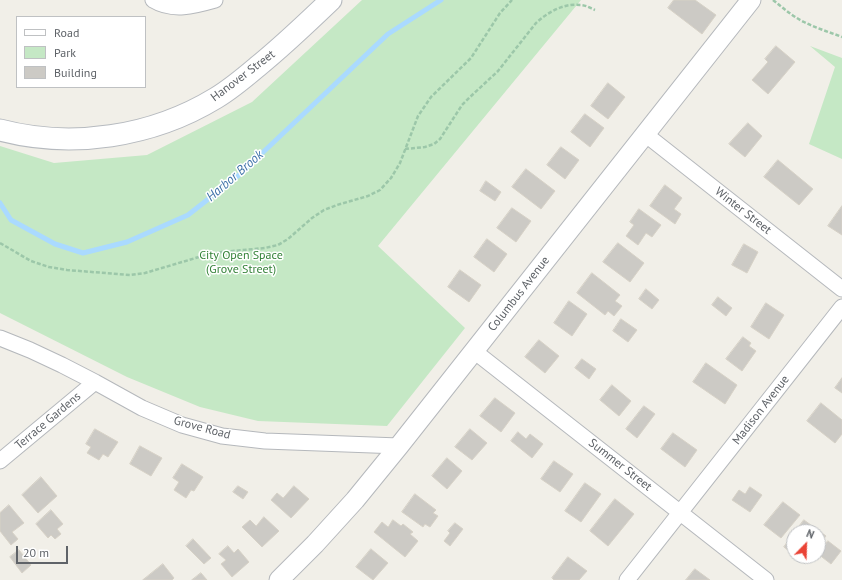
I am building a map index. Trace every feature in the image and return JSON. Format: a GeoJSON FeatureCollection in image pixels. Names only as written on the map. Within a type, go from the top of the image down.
{"type":"FeatureCollection","features":[{"type":"Feature","properties":{"kind":"main road","name":"Hanover Street"},"geometry":{"type":"LineString","coordinates":[[6,131],[47,138],[86,139],[122,135],[152,127],[184,115],[216,98],[243,79],[331,0]]}},
{"type":"Feature","properties":{"kind":"street"},"geometry":{"type":"LineString","coordinates":[[153,0],[161,5],[173,8],[215,0]]}},
{"type":"Feature","properties":{"kind":"street","name":"Columbus Avenue"},"geometry":{"type":"LineString","coordinates":[[279,580],[315,544],[355,500],[399,446],[746,6]]}},
{"type":"Feature","properties":{"kind":"street","name":"Winter Street"},"geometry":{"type":"LineString","coordinates":[[645,134],[842,289]]}},
{"type":"Feature","properties":{"kind":"street","name":"Madison Avenue"},"geometry":{"type":"LineString","coordinates":[[627,580],[842,307]]}},
{"type":"Feature","properties":{"kind":"street","name":"Grove Road"},"geometry":{"type":"LineString","coordinates":[[0,338],[30,350],[95,382],[142,408],[182,425],[222,436],[265,441],[399,446]]}},
{"type":"Feature","properties":{"kind":"street","name":"Summer Street"},"geometry":{"type":"LineString","coordinates":[[474,351],[766,580]]}},
{"type":"Feature","properties":{"kind":"street","name":"Terrace Gardens"},"geometry":{"type":"LineString","coordinates":[[0,461],[95,382]]}},
{"type":"Feature","properties":{"kind":"path"},"geometry":{"type":"LineString","coordinates":[[0,243],[31,261],[49,267],[67,270],[130,275],[145,273],[199,257],[222,252],[265,248],[278,245],[288,239],[312,218],[324,210],[368,196],[380,190],[391,178],[400,163],[418,116],[431,97],[471,58],[500,13],[512,0]]}},
{"type":"Feature","properties":{"kind":"path"},"geometry":{"type":"LineString","coordinates":[[773,0],[802,21],[842,37]]}},
{"type":"Feature","properties":{"kind":"path"},"geometry":{"type":"LineString","coordinates":[[405,149],[425,148],[434,144],[440,139],[462,105],[498,71],[542,17],[554,10],[572,4],[586,6],[595,10]]}},
{"type":"Feature","properties":{"kind":"green space","name":"City Open Space (Grove Street)"},"geometry":{"type":"Polygon","coordinates":[[[362,0],[581,0],[378,246],[465,328],[387,426],[258,421],[200,407],[127,377],[0,313],[0,146],[54,163],[147,155],[252,102],[362,0]]]}},
{"type":"Feature","properties":{"kind":"green space"},"geometry":{"type":"Polygon","coordinates":[[[810,46],[842,58],[842,159],[809,144],[835,67],[810,46]]]}},
{"type":"Feature","properties":{"kind":"building"},"geometry":{"type":"Polygon","coordinates":[[[674,0],[695,0],[716,15],[702,34],[668,8],[674,0]]]}},
{"type":"Feature","properties":{"kind":"building"},"geometry":{"type":"Polygon","coordinates":[[[776,46],[795,62],[768,94],[752,80],[768,62],[765,59],[776,46]]]}},
{"type":"Feature","properties":{"kind":"building"},"geometry":{"type":"Polygon","coordinates":[[[608,83],[625,97],[608,119],[591,106],[608,83]]]}},
{"type":"Feature","properties":{"kind":"building"},"geometry":{"type":"Polygon","coordinates":[[[585,114],[604,128],[590,147],[571,132],[585,114]]]}},
{"type":"Feature","properties":{"kind":"building"},"geometry":{"type":"Polygon","coordinates":[[[748,123],[762,136],[745,157],[729,144],[748,123]]]}},
{"type":"Feature","properties":{"kind":"building"},"geometry":{"type":"Polygon","coordinates":[[[561,147],[579,160],[565,179],[547,165],[561,147]]]}},
{"type":"Feature","properties":{"kind":"building"},"geometry":{"type":"Polygon","coordinates":[[[778,160],[813,189],[799,205],[764,177],[778,160]]]}},
{"type":"Feature","properties":{"kind":"building"},"geometry":{"type":"Polygon","coordinates":[[[526,169],[555,191],[541,209],[512,187],[526,169]]]}},
{"type":"Feature","properties":{"kind":"building"},"geometry":{"type":"Polygon","coordinates":[[[486,181],[501,192],[495,201],[480,191],[486,181]]]}},
{"type":"Feature","properties":{"kind":"building"},"geometry":{"type":"Polygon","coordinates":[[[665,185],[682,198],[674,209],[681,214],[675,224],[650,206],[665,185]]]}},
{"type":"Feature","properties":{"kind":"building"},"geometry":{"type":"Polygon","coordinates":[[[842,206],[842,235],[828,226],[842,206]]]}},
{"type":"Feature","properties":{"kind":"building"},"geometry":{"type":"Polygon","coordinates":[[[512,208],[531,221],[516,242],[497,228],[512,208]]]}},
{"type":"Feature","properties":{"kind":"building"},"geometry":{"type":"Polygon","coordinates":[[[639,209],[661,225],[652,237],[646,233],[638,245],[626,236],[634,225],[630,222],[639,209]]]}},
{"type":"Feature","properties":{"kind":"building"},"geometry":{"type":"Polygon","coordinates":[[[487,239],[507,254],[494,272],[474,257],[487,239]]]}},
{"type":"Feature","properties":{"kind":"building"},"geometry":{"type":"Polygon","coordinates":[[[618,243],[644,263],[630,282],[603,262],[618,243]]]}},
{"type":"Feature","properties":{"kind":"building"},"geometry":{"type":"Polygon","coordinates":[[[744,244],[758,252],[747,273],[732,265],[744,244]]]}},
{"type":"Feature","properties":{"kind":"building"},"geometry":{"type":"Polygon","coordinates":[[[460,270],[481,285],[469,302],[448,287],[460,270]]]}},
{"type":"Feature","properties":{"kind":"building"},"geometry":{"type":"Polygon","coordinates":[[[592,273],[620,295],[615,301],[622,306],[614,316],[608,311],[605,315],[577,293],[592,273]]]}},
{"type":"Feature","properties":{"kind":"building"},"geometry":{"type":"Polygon","coordinates":[[[646,289],[659,300],[652,309],[639,299],[646,289]]]}},
{"type":"Feature","properties":{"kind":"building"},"geometry":{"type":"Polygon","coordinates":[[[718,297],[732,308],[726,316],[712,305],[718,297]]]}},
{"type":"Feature","properties":{"kind":"building"},"geometry":{"type":"Polygon","coordinates":[[[569,301],[587,314],[572,336],[554,323],[569,301]]]}},
{"type":"Feature","properties":{"kind":"building"},"geometry":{"type":"Polygon","coordinates":[[[766,303],[784,315],[769,339],[751,327],[766,303]]]}},
{"type":"Feature","properties":{"kind":"building"},"geometry":{"type":"Polygon","coordinates":[[[621,319],[637,330],[628,342],[613,331],[621,319]]]}},
{"type":"Feature","properties":{"kind":"building"},"geometry":{"type":"Polygon","coordinates":[[[743,337],[751,343],[749,346],[756,351],[742,371],[726,359],[743,337]]]}},
{"type":"Feature","properties":{"kind":"building"},"geometry":{"type":"Polygon","coordinates":[[[539,340],[559,356],[545,373],[525,357],[539,340]]]}},
{"type":"Feature","properties":{"kind":"building"},"geometry":{"type":"Polygon","coordinates":[[[582,359],[596,369],[589,379],[575,368],[582,359]]]}},
{"type":"Feature","properties":{"kind":"building"},"geometry":{"type":"Polygon","coordinates":[[[706,363],[737,385],[725,404],[693,382],[706,363]]]}},
{"type":"Feature","properties":{"kind":"building"},"geometry":{"type":"Polygon","coordinates":[[[842,378],[842,393],[835,388],[842,378]]]}},
{"type":"Feature","properties":{"kind":"building"},"geometry":{"type":"Polygon","coordinates":[[[612,385],[631,401],[619,416],[600,400],[612,385]]]}},
{"type":"Feature","properties":{"kind":"building"},"geometry":{"type":"Polygon","coordinates":[[[495,398],[515,413],[501,432],[480,416],[495,398]]]}},
{"type":"Feature","properties":{"kind":"building"},"geometry":{"type":"Polygon","coordinates":[[[821,403],[842,420],[842,434],[835,443],[807,421],[821,403]]]}},
{"type":"Feature","properties":{"kind":"building"},"geometry":{"type":"Polygon","coordinates":[[[644,406],[655,414],[637,438],[626,429],[644,406]]]}},
{"type":"Feature","properties":{"kind":"building"},"geometry":{"type":"Polygon","coordinates":[[[95,429],[118,442],[108,457],[103,454],[99,460],[87,453],[91,447],[86,444],[95,429]]]}},
{"type":"Feature","properties":{"kind":"building"},"geometry":{"type":"Polygon","coordinates":[[[470,429],[487,443],[472,460],[455,447],[470,429]]]}},
{"type":"Feature","properties":{"kind":"building"},"geometry":{"type":"Polygon","coordinates":[[[518,432],[526,439],[530,434],[543,444],[532,458],[511,441],[518,432]]]}},
{"type":"Feature","properties":{"kind":"building"},"geometry":{"type":"Polygon","coordinates":[[[673,433],[697,450],[685,467],[661,449],[673,433]]]}},
{"type":"Feature","properties":{"kind":"building"},"geometry":{"type":"Polygon","coordinates":[[[140,446],[162,458],[151,476],[130,464],[140,446]]]}},
{"type":"Feature","properties":{"kind":"building"},"geometry":{"type":"Polygon","coordinates":[[[447,458],[462,471],[447,489],[432,476],[447,458]]]}},
{"type":"Feature","properties":{"kind":"building"},"geometry":{"type":"Polygon","coordinates":[[[554,461],[573,474],[560,492],[541,479],[554,461]]]}},
{"type":"Feature","properties":{"kind":"building"},"geometry":{"type":"Polygon","coordinates":[[[182,464],[203,477],[194,491],[191,490],[186,498],[174,490],[179,482],[173,478],[182,464]]]}},
{"type":"Feature","properties":{"kind":"building"},"geometry":{"type":"Polygon","coordinates":[[[41,477],[57,496],[38,513],[22,495],[41,477]]]}},
{"type":"Feature","properties":{"kind":"building"},"geometry":{"type":"Polygon","coordinates":[[[585,483],[601,494],[581,522],[565,511],[585,483]]]}},
{"type":"Feature","properties":{"kind":"building"},"geometry":{"type":"Polygon","coordinates":[[[238,486],[248,492],[243,499],[233,492],[238,486]]]}},
{"type":"Feature","properties":{"kind":"building"},"geometry":{"type":"Polygon","coordinates":[[[294,486],[309,499],[291,518],[271,500],[277,493],[283,498],[294,486]]]}},
{"type":"Feature","properties":{"kind":"building"},"geometry":{"type":"Polygon","coordinates":[[[750,487],[762,495],[750,512],[732,500],[739,490],[745,494],[750,487]]]}},
{"type":"Feature","properties":{"kind":"building"},"geometry":{"type":"Polygon","coordinates":[[[415,494],[436,510],[433,513],[438,516],[430,527],[425,524],[423,527],[402,512],[415,494]]]}},
{"type":"Feature","properties":{"kind":"building"},"geometry":{"type":"Polygon","coordinates":[[[615,499],[634,514],[608,546],[590,531],[615,499]]]}},
{"type":"Feature","properties":{"kind":"building"},"geometry":{"type":"Polygon","coordinates":[[[783,502],[800,515],[793,524],[786,524],[786,532],[781,538],[764,525],[783,502]]]}},
{"type":"Feature","properties":{"kind":"building"},"geometry":{"type":"Polygon","coordinates":[[[9,505],[24,523],[12,532],[18,539],[11,545],[0,531],[0,513],[9,505]]]}},
{"type":"Feature","properties":{"kind":"building"},"geometry":{"type":"Polygon","coordinates":[[[51,510],[63,524],[57,529],[61,534],[55,539],[51,535],[48,538],[36,524],[51,510]]]}},
{"type":"Feature","properties":{"kind":"building"},"geometry":{"type":"Polygon","coordinates":[[[264,517],[279,531],[262,547],[242,527],[250,520],[256,526],[264,517]]]}},
{"type":"Feature","properties":{"kind":"building"},"geometry":{"type":"Polygon","coordinates":[[[393,520],[401,526],[403,524],[413,532],[410,534],[418,541],[405,557],[374,532],[382,522],[388,527],[393,520]]]}},
{"type":"Feature","properties":{"kind":"building"},"geometry":{"type":"Polygon","coordinates":[[[804,520],[810,524],[801,524],[804,520]]]}},
{"type":"Feature","properties":{"kind":"building"},"geometry":{"type":"Polygon","coordinates":[[[455,523],[463,529],[450,546],[444,541],[450,533],[448,531],[455,523]]]}},
{"type":"Feature","properties":{"kind":"building"},"geometry":{"type":"Polygon","coordinates":[[[193,539],[211,558],[204,564],[186,546],[193,539]]]}},
{"type":"Feature","properties":{"kind":"building"},"geometry":{"type":"Polygon","coordinates":[[[828,541],[841,551],[831,564],[826,560],[826,544],[828,541]]]}},
{"type":"Feature","properties":{"kind":"building"},"geometry":{"type":"Polygon","coordinates":[[[228,546],[234,553],[238,549],[249,562],[232,577],[221,564],[226,560],[219,554],[228,546]]]}},
{"type":"Feature","properties":{"kind":"building"},"geometry":{"type":"Polygon","coordinates":[[[371,549],[388,563],[373,580],[356,567],[371,549]]]}},
{"type":"Feature","properties":{"kind":"building"},"geometry":{"type":"Polygon","coordinates":[[[19,550],[31,565],[22,573],[10,557],[19,550]]]}},
{"type":"Feature","properties":{"kind":"building"},"geometry":{"type":"Polygon","coordinates":[[[568,557],[587,571],[579,580],[554,580],[552,578],[568,557]]]}},
{"type":"Feature","properties":{"kind":"building"},"geometry":{"type":"Polygon","coordinates":[[[163,564],[174,578],[172,580],[143,580],[163,564]]]}},
{"type":"Feature","properties":{"kind":"building"},"geometry":{"type":"Polygon","coordinates":[[[695,569],[710,580],[686,580],[695,569]]]}},
{"type":"Feature","properties":{"kind":"building"},"geometry":{"type":"Polygon","coordinates":[[[201,573],[207,580],[192,580],[201,573]]]}},
{"type":"Feature","properties":{"kind":"waterway","name":"Harbor Brook"},"geometry":{"type":"LineString","coordinates":[[0,203],[11,220],[55,244],[83,253],[127,242],[188,215],[239,175],[388,34],[441,0]]}}]}
